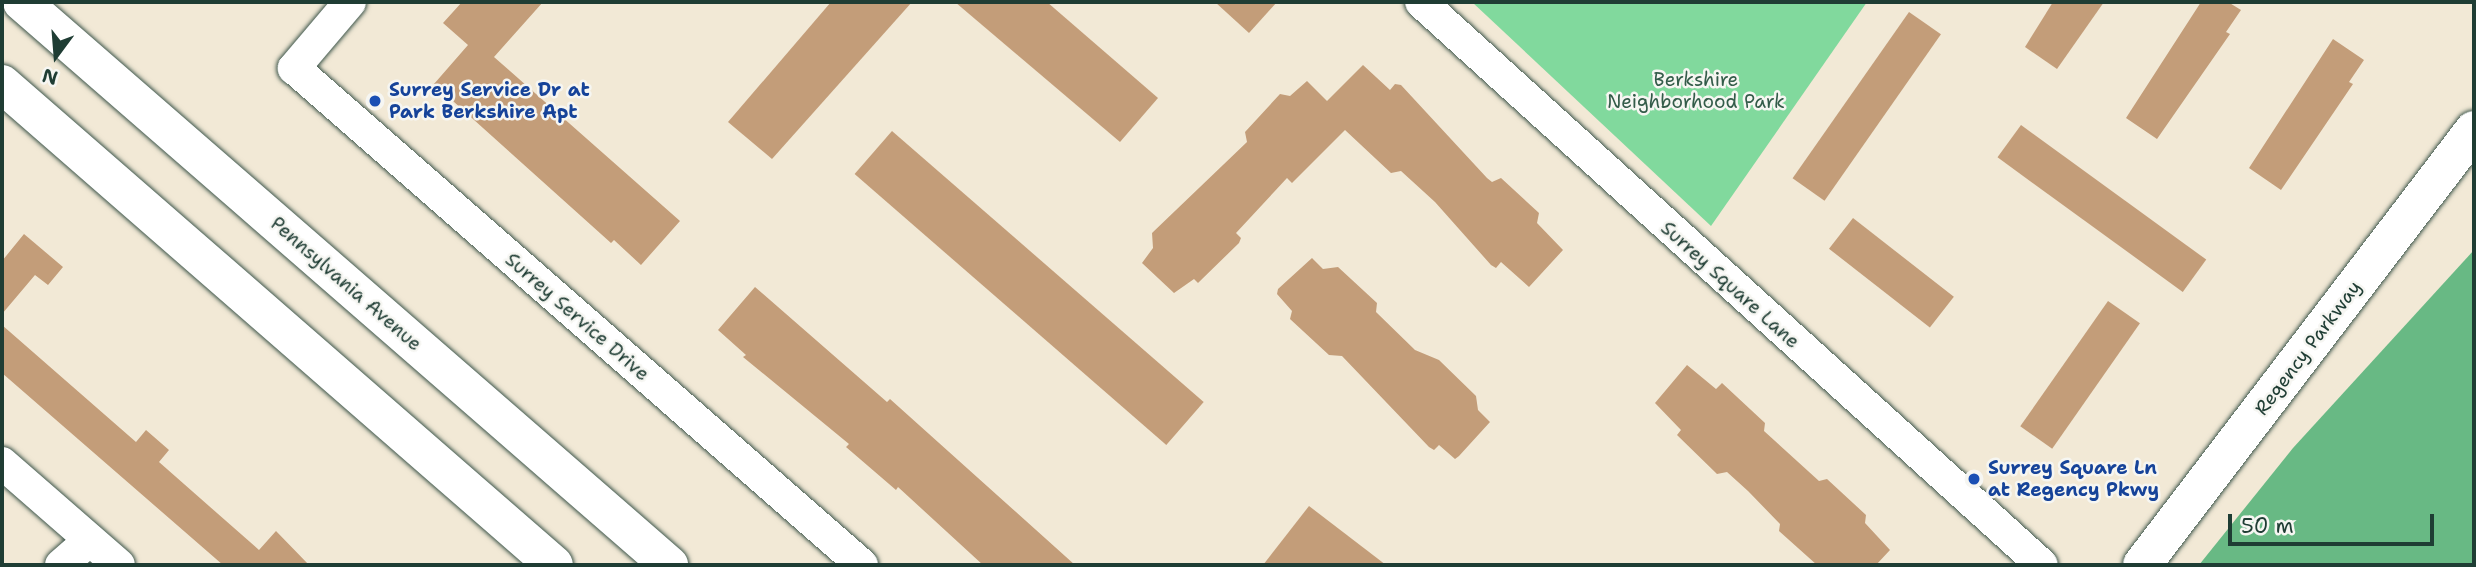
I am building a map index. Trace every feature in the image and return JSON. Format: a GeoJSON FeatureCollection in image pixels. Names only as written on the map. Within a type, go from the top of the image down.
{"type":"FeatureCollection","features":[{"type":"Feature","properties":{"kind":"main road","name":"Pennsylvania Avenue"},"geometry":{"type":"LineString","coordinates":[[22,2],[669,565]]}},
{"type":"Feature","properties":{"kind":"main road"},"geometry":{"type":"LineString","coordinates":[[2,84],[554,565]]}},
{"type":"Feature","properties":{"kind":"main road","name":"Regency Parkway"},"geometry":{"type":"LineString","coordinates":[[2142,565],[2474,130]]}},
{"type":"Feature","properties":{"kind":"street","name":"Surrey Service Drive"},"geometry":{"type":"LineString","coordinates":[[350,2],[294,68],[862,565]]}},
{"type":"Feature","properties":{"kind":"street","name":"Surrey Square Lane"},"geometry":{"type":"LineString","coordinates":[[1421,2],[2042,565]]}},
{"type":"Feature","properties":{"kind":"street"},"geometry":{"type":"LineString","coordinates":[[2,463],[119,565]]}},
{"type":"Feature","properties":{"kind":"street"},"geometry":{"type":"LineString","coordinates":[[61,565],[90,540]]}},
{"type":"Feature","properties":{"kind":"green space","name":"Berkshire Neighborhood Park"},"geometry":{"type":"Polygon","coordinates":[[[1472,2],[1867,2],[1711,226],[1472,2]]]}},
{"type":"Feature","properties":{"kind":"green space"},"geometry":{"type":"Polygon","coordinates":[[[2474,250],[2474,565],[2199,565],[2293,448],[2474,250]]]}},
{"type":"Feature","properties":{"kind":"building"},"geometry":{"type":"Polygon","coordinates":[[[462,2],[543,2],[494,57],[680,221],[641,265],[614,240],[611,243],[434,84],[468,45],[443,23],[462,2]]]}},
{"type":"Feature","properties":{"kind":"building"},"geometry":{"type":"Polygon","coordinates":[[[831,2],[912,2],[772,159],[728,122],[831,2]]]}},
{"type":"Feature","properties":{"kind":"building"},"geometry":{"type":"Polygon","coordinates":[[[955,2],[1047,2],[1158,98],[1120,142],[955,2]]]}},
{"type":"Feature","properties":{"kind":"building"},"geometry":{"type":"Polygon","coordinates":[[[1215,2],[1277,2],[1249,33],[1215,2]]]}},
{"type":"Feature","properties":{"kind":"building"},"geometry":{"type":"Polygon","coordinates":[[[2053,2],[2104,2],[2057,69],[2025,47],[2053,2]]]}},
{"type":"Feature","properties":{"kind":"building"},"geometry":{"type":"Polygon","coordinates":[[[2201,2],[2228,2],[2241,10],[2226,32],[2230,34],[2157,139],[2126,118],[2201,2]]]}},
{"type":"Feature","properties":{"kind":"building"},"geometry":{"type":"Polygon","coordinates":[[[1909,12],[1941,34],[1825,201],[1793,178],[1909,12]]]}},
{"type":"Feature","properties":{"kind":"building"},"geometry":{"type":"Polygon","coordinates":[[[2333,39],[2364,60],[2349,82],[2353,84],[2281,190],[2249,168],[2333,39]]]}},
{"type":"Feature","properties":{"kind":"building"},"geometry":{"type":"Polygon","coordinates":[[[1363,65],[1390,90],[1395,84],[1401,85],[1487,178],[1492,182],[1501,178],[1539,213],[1537,223],[1563,250],[1529,287],[1501,262],[1496,268],[1491,265],[1435,202],[1401,171],[1391,173],[1345,130],[1292,183],[1287,178],[1236,233],[1241,238],[1239,243],[1198,283],[1194,279],[1174,293],[1142,263],[1153,248],[1152,233],[1247,142],[1245,132],[1280,94],[1290,96],[1307,81],[1327,101],[1363,65]]]}},
{"type":"Feature","properties":{"kind":"building"},"geometry":{"type":"Polygon","coordinates":[[[2021,125],[2206,260],[2183,292],[1997,157],[2021,125]]]}},
{"type":"Feature","properties":{"kind":"building"},"geometry":{"type":"Polygon","coordinates":[[[892,131],[1204,402],[1166,445],[855,174],[892,131]]]}},
{"type":"Feature","properties":{"kind":"building"},"geometry":{"type":"Polygon","coordinates":[[[1853,218],[1954,297],[1930,328],[1829,249],[1853,218]]]}},
{"type":"Feature","properties":{"kind":"building"},"geometry":{"type":"Polygon","coordinates":[[[24,234],[63,267],[48,285],[35,275],[2,314],[2,261],[24,234]]]}},
{"type":"Feature","properties":{"kind":"building"},"geometry":{"type":"Polygon","coordinates":[[[1312,258],[1323,269],[1338,267],[1377,303],[1376,312],[1415,350],[1439,360],[1476,396],[1478,410],[1490,422],[1455,459],[1439,445],[1434,450],[1429,447],[1342,356],[1329,355],[1290,319],[1292,311],[1277,294],[1278,289],[1312,258]]]}},
{"type":"Feature","properties":{"kind":"building"},"geometry":{"type":"Polygon","coordinates":[[[755,287],[887,402],[890,399],[1075,565],[983,565],[898,487],[896,490],[846,447],[849,444],[743,357],[746,355],[718,330],[755,287]]]}},
{"type":"Feature","properties":{"kind":"building"},"geometry":{"type":"Polygon","coordinates":[[[2108,301],[2140,323],[2052,449],[2020,426],[2108,301]]]}},
{"type":"Feature","properties":{"kind":"building"},"geometry":{"type":"Polygon","coordinates":[[[2,325],[136,442],[146,430],[169,450],[159,462],[259,550],[276,531],[309,565],[223,565],[2,373],[2,325]]]}},
{"type":"Feature","properties":{"kind":"building"},"geometry":{"type":"Polygon","coordinates":[[[1687,365],[1716,389],[1722,383],[1765,423],[1764,431],[1819,481],[1827,479],[1866,515],[1865,523],[1890,550],[1876,565],[1817,565],[1779,531],[1780,524],[1748,491],[1727,472],[1717,474],[1677,435],[1681,430],[1655,403],[1687,365]]]}},
{"type":"Feature","properties":{"kind":"building"},"geometry":{"type":"Polygon","coordinates":[[[1309,506],[1386,565],[1263,565],[1309,506]]]}},
{"type":"Feature","properties":{"kind":"place","name":"Surrey Service Dr at Park Berkshire Apt"},"geometry":{"type":"Point","coordinates":[375,101]}},
{"type":"Feature","properties":{"kind":"place","name":"Surrey Square Ln at Regency Pkwy"},"geometry":{"type":"Point","coordinates":[1974,479]}}]}
